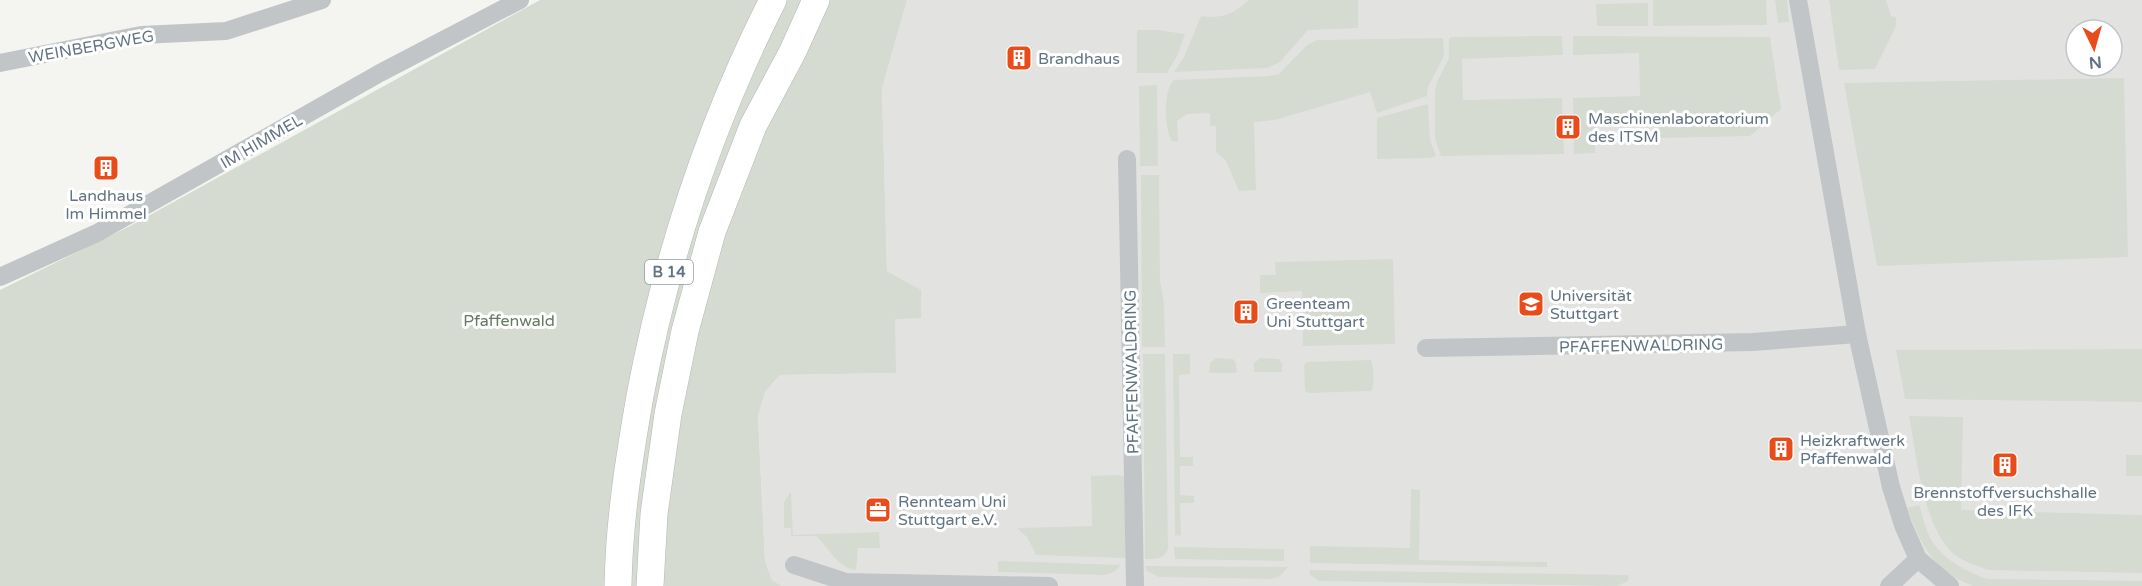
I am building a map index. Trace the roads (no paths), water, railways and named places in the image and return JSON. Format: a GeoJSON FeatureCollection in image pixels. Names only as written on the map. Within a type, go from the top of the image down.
{"type":"FeatureCollection","features":[{"type":"Feature","properties":{"kind":"highway","name":"B 14"},"geometry":{"type":"LineString","coordinates":[[618,586],[624,502],[633,434],[661,298],[680,231],[702,167],[727,102],[773,0]]}},
{"type":"Feature","properties":{"kind":"highway","name":"B 14"},"geometry":{"type":"LineString","coordinates":[[650,586],[654,514],[668,414],[685,331],[712,232],[753,126],[811,12],[822,21],[834,0]]}},
{"type":"Feature","properties":{"kind":"street","name":"WEINBERGWEG"},"geometry":{"type":"LineString","coordinates":[[0,63],[141,35],[226,31],[322,0]]}},
{"type":"Feature","properties":{"kind":"street","name":"IM HIMMEL"},"geometry":{"type":"LineString","coordinates":[[0,278],[97,234],[380,72],[520,0]]}},
{"type":"Feature","properties":{"kind":"street"},"geometry":{"type":"LineString","coordinates":[[1798,0],[1857,334],[1891,486],[1903,525],[1918,559],[1950,586]]}},
{"type":"Feature","properties":{"kind":"street","name":"PFAFFENWALDRING"},"geometry":{"type":"LineString","coordinates":[[1127,159],[1135,586]]}},
{"type":"Feature","properties":{"kind":"street","name":"PFAFFENWALDRING"},"geometry":{"type":"LineString","coordinates":[[1426,348],[1753,342],[1857,334]]}},
{"type":"Feature","properties":{"kind":"street"},"geometry":{"type":"LineString","coordinates":[[1889,586],[1918,559]]}},
{"type":"Feature","properties":{"kind":"street"},"geometry":{"type":"LineString","coordinates":[[794,565],[846,582],[1049,586]]}},
{"type":"Feature","properties":{"kind":"place","name":"Brandhaus"},"geometry":{"type":"Point","coordinates":[1019,58]}},
{"type":"Feature","properties":{"kind":"place","name":"Maschinenlaboratorium des ITSM"},"geometry":{"type":"Point","coordinates":[1568,127]}},
{"type":"Feature","properties":{"kind":"place","name":"Landhaus Im Himmel"},"geometry":{"type":"Point","coordinates":[106,168]}},
{"type":"Feature","properties":{"kind":"place","name":"Universität Stuttgart"},"geometry":{"type":"Point","coordinates":[1531,304]}},
{"type":"Feature","properties":{"kind":"place","name":"Greenteam Uni Stuttgart"},"geometry":{"type":"Point","coordinates":[1246,312]}},
{"type":"Feature","properties":{"kind":"place","name":"Heizkraftwerk Pfaffenwald"},"geometry":{"type":"Point","coordinates":[1781,449]}},
{"type":"Feature","properties":{"kind":"place","name":"Brennstoffversuchshalle des IFK"},"geometry":{"type":"Point","coordinates":[2005,465]}},
{"type":"Feature","properties":{"kind":"place","name":"Rennteam Uni Stuttgart e.V."},"geometry":{"type":"Point","coordinates":[878,510]}},
{"type":"Feature","properties":{"kind":"park label","name":"Pfaffenwald"},"geometry":{"type":"Point","coordinates":[509,320]}}]}
